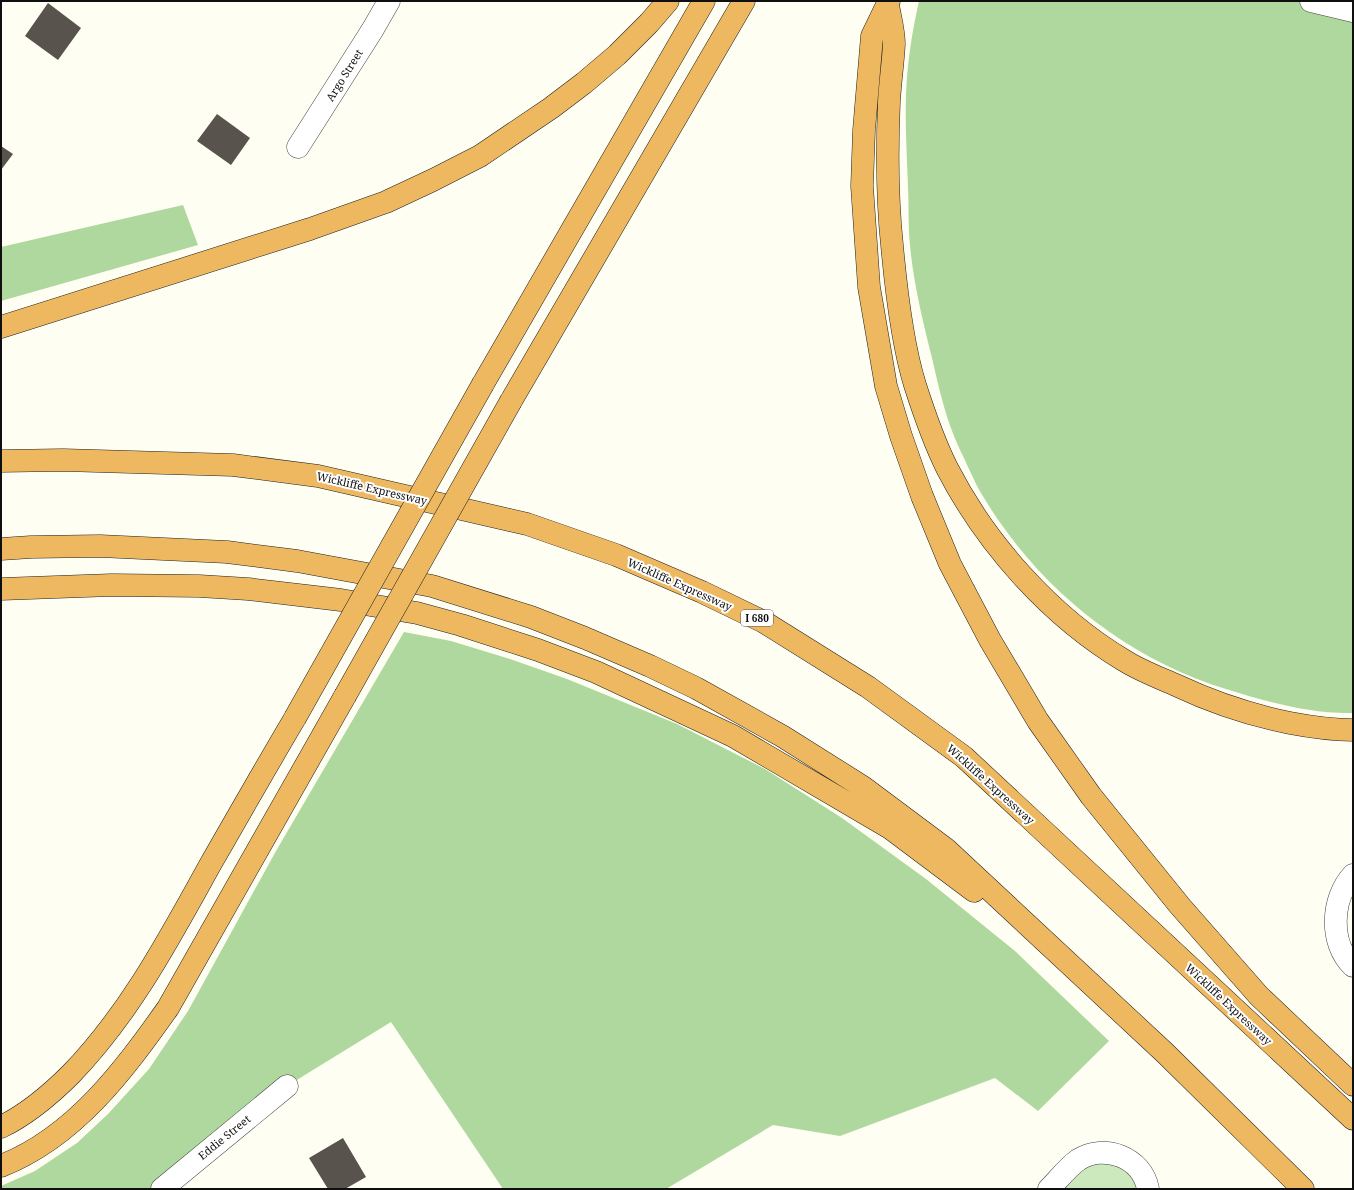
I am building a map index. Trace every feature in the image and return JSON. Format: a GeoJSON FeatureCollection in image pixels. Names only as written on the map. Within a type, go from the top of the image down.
{"type":"FeatureCollection","features":[{"type":"Feature","properties":{"kind":"highway"},"geometry":{"type":"LineString","coordinates":[[1,327],[310,229],[386,202],[433,180],[480,156],[551,108],[584,83],[649,24],[668,1]]}},
{"type":"Feature","properties":{"kind":"highway"},"geometry":{"type":"LineString","coordinates":[[1,1127],[20,1117],[35,1106],[63,1081],[97,1046],[128,1005],[162,951],[483,384],[704,1]]}},
{"type":"Feature","properties":{"kind":"highway"},"geometry":{"type":"LineString","coordinates":[[1,1166],[25,1154],[65,1127],[112,1083],[168,1008],[511,400],[744,1]]}},
{"type":"Feature","properties":{"kind":"highway"},"geometry":{"type":"LineString","coordinates":[[889,3],[894,41],[889,99],[889,194],[891,242],[896,285],[907,352],[915,384],[934,440],[963,496],[1006,556],[1050,603],[1075,627],[1125,661],[1203,698],[1232,708],[1263,717],[1314,727],[1353,730]]}},
{"type":"Feature","properties":{"kind":"highway"},"geometry":{"type":"LineString","coordinates":[[889,3],[872,36],[864,130],[862,186],[869,287],[886,386],[901,436],[922,496],[950,564],[990,640],[1038,721],[1091,796],[1180,906],[1259,996],[1353,1085]]}},
{"type":"Feature","properties":{"kind":"highway","name":"Wickliffe Expressway"},"geometry":{"type":"LineString","coordinates":[[1,461],[63,460],[233,465],[318,476],[527,524],[616,555],[702,592],[764,622],[868,687],[964,757],[1353,1119]]}},
{"type":"Feature","properties":{"kind":"highway"},"geometry":{"type":"LineString","coordinates":[[1,549],[108,546],[227,552],[297,561],[432,586],[531,617],[585,638],[696,688],[782,736],[863,787],[946,849],[1165,1053],[1303,1189]]}},
{"type":"Feature","properties":{"kind":"highway"},"geometry":{"type":"LineString","coordinates":[[1,589],[112,585],[199,586],[248,589],[340,600],[417,613],[461,625],[531,648],[596,672],[733,736],[890,828],[970,889],[1030,926]]}},
{"type":"Feature","properties":{"kind":"street","name":"Argo Street"},"geometry":{"type":"LineString","coordinates":[[298,147],[373,29],[389,1]]}},
{"type":"Feature","properties":{"kind":"street"},"geometry":{"type":"LineString","coordinates":[[1311,1],[1353,11]]}},
{"type":"Feature","properties":{"kind":"street"},"geometry":{"type":"LineString","coordinates":[[1353,875],[1348,880],[1339,898],[1336,913],[1337,938],[1348,961],[1353,966]]}},
{"type":"Feature","properties":{"kind":"street","name":"Eddie Street"},"geometry":{"type":"LineString","coordinates":[[162,1189],[287,1086]]}},
{"type":"Feature","properties":{"kind":"street"},"geometry":{"type":"LineString","coordinates":[[1050,1189],[1077,1161],[1090,1154],[1103,1152],[1118,1155],[1131,1162],[1138,1168],[1147,1183],[1148,1189]]}},
{"type":"Feature","properties":{"kind":"green space"},"geometry":{"type":"Polygon","coordinates":[[[919,1],[1311,1],[1353,11],[1353,713],[1321,712],[1257,698],[1226,689],[1188,675],[1152,658],[1118,637],[1086,614],[1056,587],[1028,558],[1003,527],[981,493],[950,427],[944,407],[922,316],[911,259],[906,96],[910,48],[919,1]]]}},
{"type":"Feature","properties":{"kind":"green space"},"geometry":{"type":"Polygon","coordinates":[[[183,205],[198,245],[1,301],[1,247],[183,205]]]}},
{"type":"Feature","properties":{"kind":"green space"},"geometry":{"type":"Polygon","coordinates":[[[404,632],[451,641],[510,659],[567,679],[677,724],[765,769],[842,818],[926,879],[1015,951],[1109,1041],[1038,1111],[995,1078],[840,1136],[773,1125],[666,1189],[503,1189],[391,1022],[287,1086],[162,1189],[1,1189],[1,1186],[35,1171],[77,1143],[108,1114],[149,1069],[188,1011],[276,851],[404,632]]]}},
{"type":"Feature","properties":{"kind":"green space"},"geometry":{"type":"Polygon","coordinates":[[[1103,1152],[1148,1189],[1049,1189],[1103,1152]]]}},
{"type":"Feature","properties":{"kind":"building"},"geometry":{"type":"Polygon","coordinates":[[[48,3],[81,28],[58,60],[25,36],[48,3]]]}},
{"type":"Feature","properties":{"kind":"building"},"geometry":{"type":"Polygon","coordinates":[[[217,114],[250,138],[231,165],[197,141],[217,114]]]}},
{"type":"Feature","properties":{"kind":"building"},"geometry":{"type":"Polygon","coordinates":[[[1,146],[13,154],[1,170],[1,146]]]}},
{"type":"Feature","properties":{"kind":"building"},"geometry":{"type":"Polygon","coordinates":[[[343,1138],[366,1177],[345,1189],[328,1189],[309,1158],[343,1138]]]}}]}
